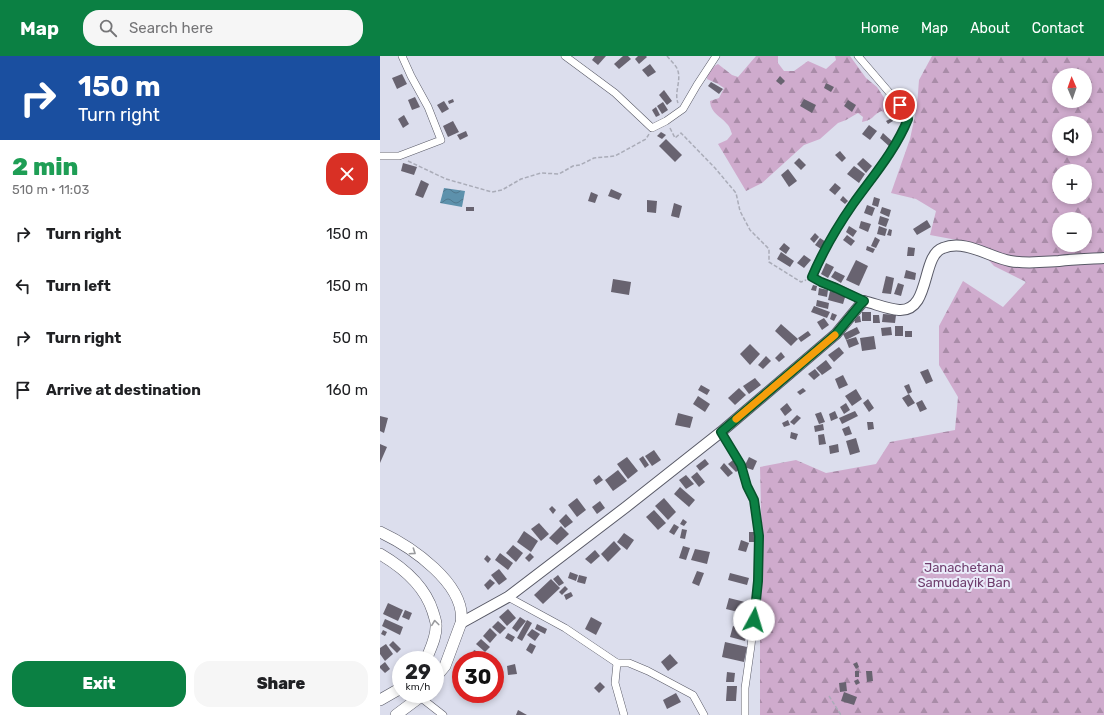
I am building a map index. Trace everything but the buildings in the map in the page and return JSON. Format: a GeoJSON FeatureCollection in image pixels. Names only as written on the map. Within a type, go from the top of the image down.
{"type":"FeatureCollection","features":[{"type":"Feature","properties":{"kind":"main road"},"geometry":{"type":"LineString","coordinates":[[380,532],[393,538],[425,560],[445,580],[454,592],[460,605],[462,623],[444,667]]}},
{"type":"Feature","properties":{"kind":"main road"},"geometry":{"type":"LineString","coordinates":[[380,554],[391,560],[416,581],[430,603],[436,625],[434,642],[430,651]]}},
{"type":"Feature","properties":{"kind":"main road"},"geometry":{"type":"LineString","coordinates":[[380,700],[392,693]]}},
{"type":"Feature","properties":{"kind":"main road"},"geometry":{"type":"LineString","coordinates":[[396,715],[412,703]]}},
{"type":"Feature","properties":{"kind":"street"},"geometry":{"type":"LineString","coordinates":[[380,156],[400,156],[441,140],[428,107],[402,56]]}},
{"type":"Feature","properties":{"kind":"street"},"geometry":{"type":"LineString","coordinates":[[565,56],[578,64],[615,93],[652,128],[666,121],[683,109],[696,85],[716,56]]}},
{"type":"Feature","properties":{"kind":"street"},"geometry":{"type":"LineString","coordinates":[[858,56],[900,105],[908,119],[896,144],[852,205],[826,246],[812,277],[864,301],[881,307],[901,310],[909,308],[915,304],[923,290],[932,259],[939,249],[945,247],[954,246],[980,251],[1010,261],[1036,263],[1104,258]]}},
{"type":"Feature","properties":{"kind":"street"},"geometry":{"type":"LineString","coordinates":[[462,623],[508,598],[626,508],[721,432],[836,334],[864,301]]}},
{"type":"Feature","properties":{"kind":"street"},"geometry":{"type":"LineString","coordinates":[[721,432],[741,465],[747,486],[754,500],[759,536],[758,581],[745,688],[745,715]]}},
{"type":"Feature","properties":{"kind":"street"},"geometry":{"type":"LineString","coordinates":[[508,598],[565,628],[617,663],[629,663],[648,671],[693,695],[704,715]]}},
{"type":"Feature","properties":{"kind":"street"},"geometry":{"type":"LineString","coordinates":[[617,663],[615,683],[624,715]]}},
{"type":"Feature","properties":{"kind":"street"},"geometry":{"type":"LineString","coordinates":[[430,703],[443,715]]}},
{"type":"Feature","properties":{"kind":"path"},"geometry":{"type":"LineString","coordinates":[[667,56],[678,70],[679,81],[677,102],[683,109]]}},
{"type":"Feature","properties":{"kind":"path"},"geometry":{"type":"LineString","coordinates":[[666,121],[675,138],[681,133],[716,168],[736,193],[740,211],[750,230],[769,249],[769,262],[800,282],[812,277]]}},
{"type":"Feature","properties":{"kind":"path"},"geometry":{"type":"LineString","coordinates":[[400,156],[446,179],[492,192],[502,190],[521,180],[541,173],[559,174],[573,166],[580,165],[594,158],[615,156],[646,139],[652,128]]}},
{"type":"Feature","properties":{"kind":"path"},"geometry":{"type":"LineString","coordinates":[[829,696],[841,715]]}},
{"type":"Feature","properties":{"kind":"green space"},"geometry":{"type":"Polygon","coordinates":[[[756,56],[778,56],[778,63],[784,71],[794,71],[808,61],[826,69],[836,60],[835,56],[850,56],[866,78],[877,87],[894,113],[890,117],[882,111],[869,120],[862,122],[863,117],[858,113],[838,123],[820,139],[804,145],[762,183],[746,191],[718,144],[727,140],[732,134],[729,126],[712,109],[710,101],[719,98],[724,88],[707,79],[711,70],[718,64],[732,75],[738,77],[756,56]]]}},
{"type":"Feature","properties":{"kind":"green space","name":"Janachetana Samudayik Ban"},"geometry":{"type":"Polygon","coordinates":[[[932,56],[1104,56],[1104,715],[760,715],[760,613],[762,549],[760,467],[796,460],[826,473],[876,464],[890,442],[955,430],[958,397],[939,365],[939,326],[963,281],[1003,307],[1026,282],[994,266],[973,243],[930,235],[936,211],[916,199],[891,193],[910,139],[917,106],[919,80],[932,56]]]}},
{"type":"Feature","properties":{"kind":"water"},"geometry":{"type":"Polygon","coordinates":[[[444,188],[465,191],[462,207],[440,203],[444,188]]]}},
{"type":"Feature","properties":{"kind":"slow traffic"},"geometry":{"type":"LineString","coordinates":[[736,419],[835,335]]}},
{"type":"Feature","properties":{"kind":"route"},"geometry":{"type":"LineString","coordinates":[[754,620],[758,581],[759,536],[754,500],[747,486],[741,465],[721,432],[836,334],[864,301],[812,277],[826,246],[852,205],[877,172],[902,133],[908,119],[900,105]]}}]}
